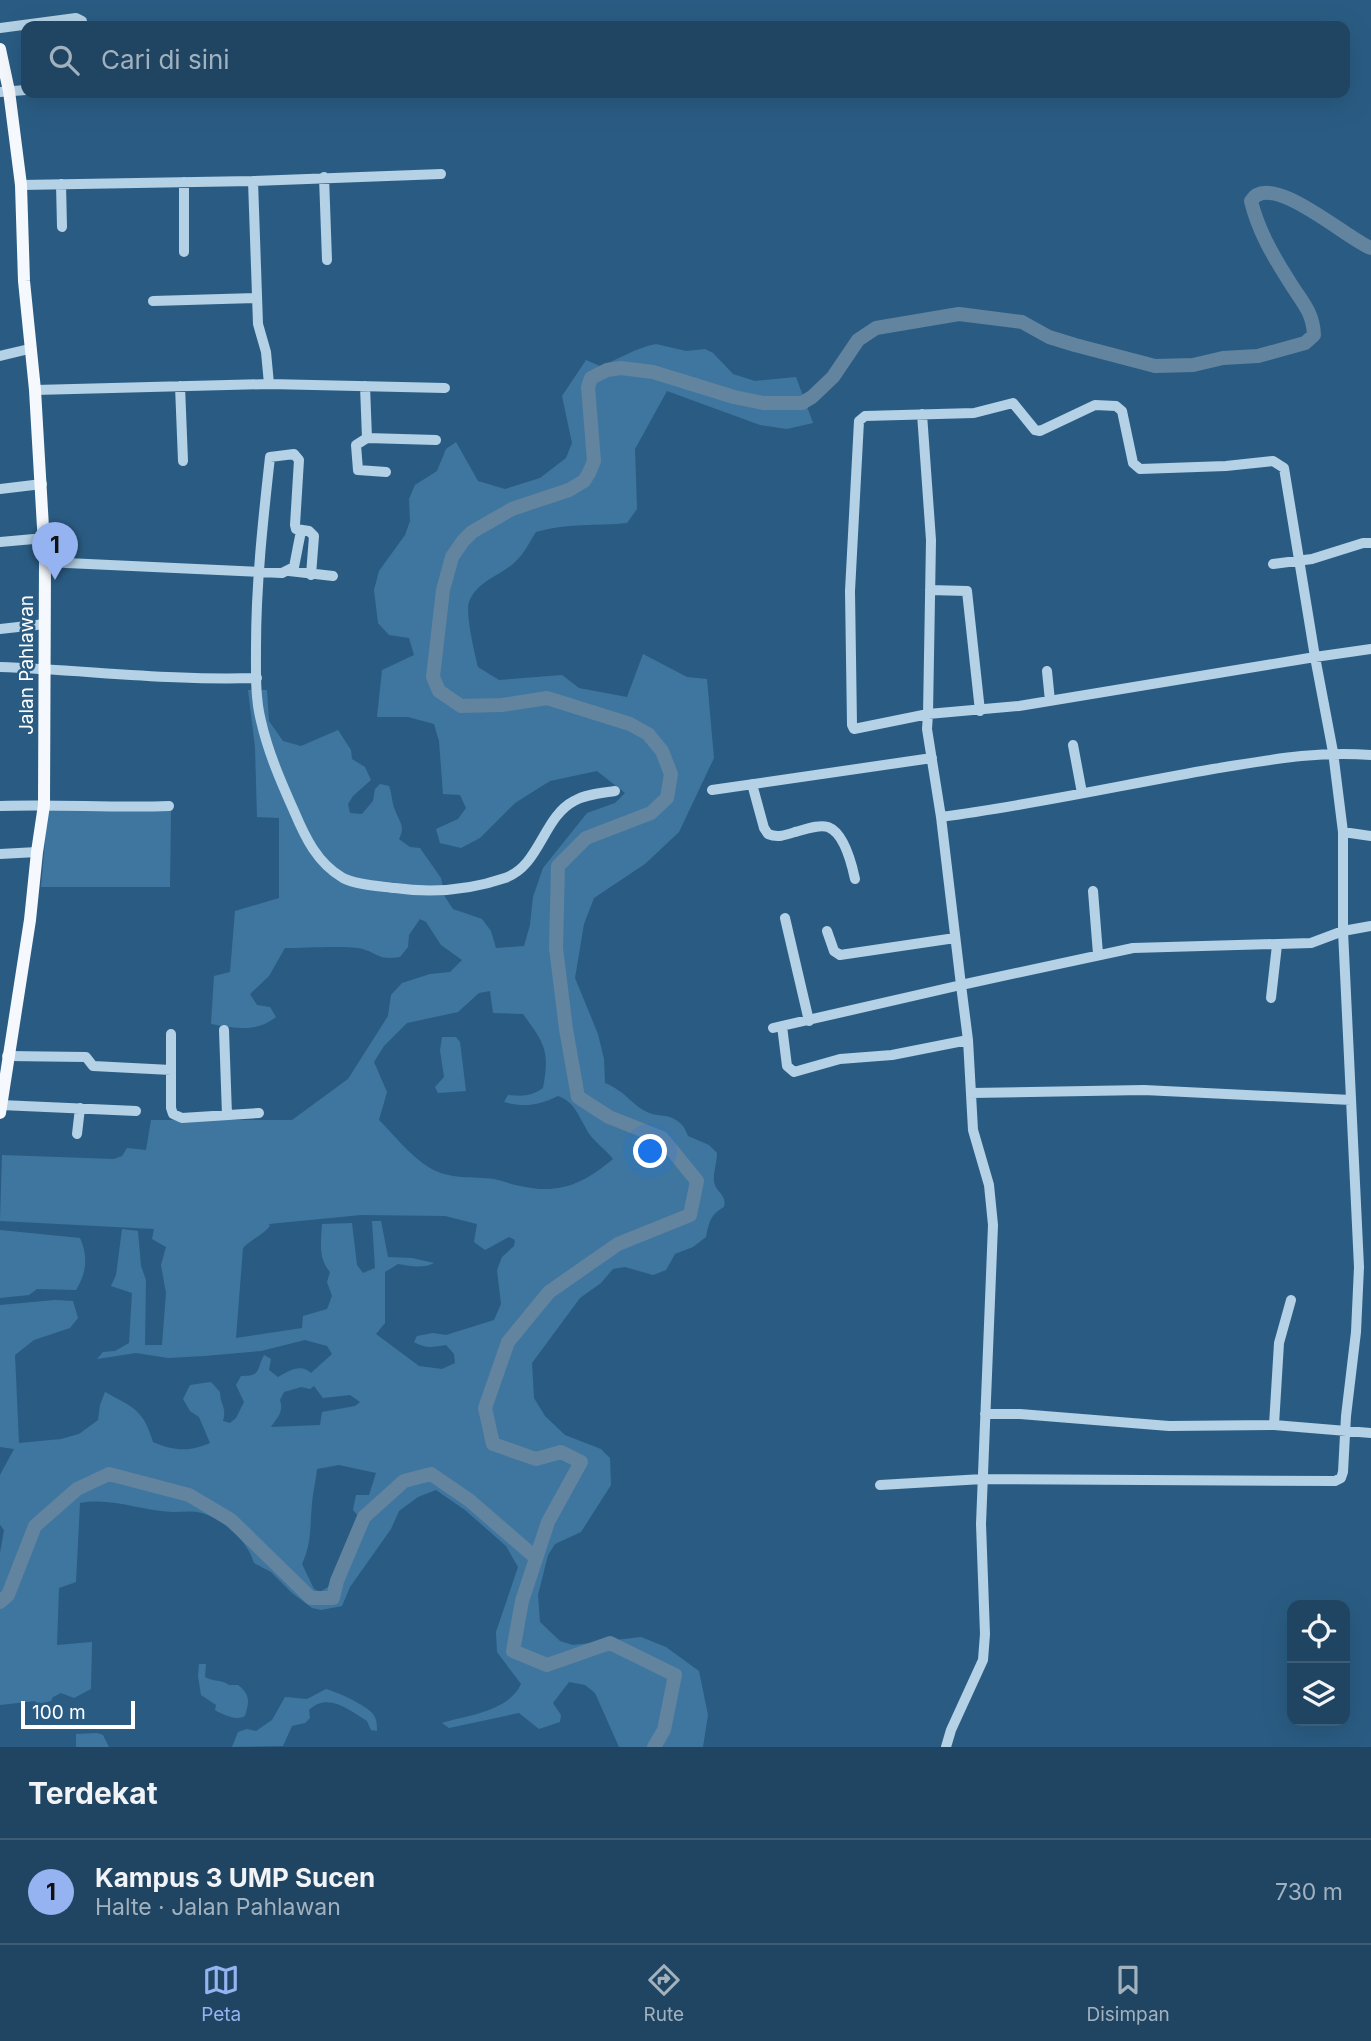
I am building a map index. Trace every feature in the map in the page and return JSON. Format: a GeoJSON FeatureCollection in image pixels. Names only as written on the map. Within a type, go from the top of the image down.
{"type":"FeatureCollection","features":[{"type":"Feature","properties":{"kind":"main road","name":"Jalan Pahlawan"},"geometry":{"type":"LineString","coordinates":[[0,49],[21,185],[24,281],[45,538],[44,805],[30,920],[6,1034],[7,1056],[2,1080],[1,1109]]}},
{"type":"Feature","properties":{"kind":"street"},"geometry":{"type":"LineString","coordinates":[[53,21],[76,18],[82,21]]}},
{"type":"Feature","properties":{"kind":"street"},"geometry":{"type":"LineString","coordinates":[[0,28],[21,25]]}},
{"type":"Feature","properties":{"kind":"street"},"geometry":{"type":"LineString","coordinates":[[21,185],[441,174]]}},
{"type":"Feature","properties":{"kind":"street"},"geometry":{"type":"LineString","coordinates":[[324,177],[327,260]]}},
{"type":"Feature","properties":{"kind":"street"},"geometry":{"type":"LineString","coordinates":[[253,181],[258,324],[269,384]]}},
{"type":"Feature","properties":{"kind":"street"},"geometry":{"type":"LineString","coordinates":[[184,182],[184,252]]}},
{"type":"Feature","properties":{"kind":"street"},"geometry":{"type":"LineString","coordinates":[[61,184],[62,227]]}},
{"type":"Feature","properties":{"kind":"street"},"geometry":{"type":"LineString","coordinates":[[153,301],[257,298]]}},
{"type":"Feature","properties":{"kind":"street"},"geometry":{"type":"LineString","coordinates":[[0,356],[29,349]]}},
{"type":"Feature","properties":{"kind":"street"},"geometry":{"type":"LineString","coordinates":[[35,390],[269,384],[445,388]]}},
{"type":"Feature","properties":{"kind":"street"},"geometry":{"type":"LineString","coordinates":[[180,386],[183,461]]}},
{"type":"Feature","properties":{"kind":"street"},"geometry":{"type":"LineString","coordinates":[[365,386],[367,438]]}},
{"type":"Feature","properties":{"kind":"street"},"geometry":{"type":"LineString","coordinates":[[880,1485],[983,1479],[1335,1481],[1343,1472],[1359,1267],[1343,931],[1343,832],[1333,752],[1315,657],[1284,468],[1273,461],[1226,466],[1140,469],[1133,463],[1122,411],[1116,405],[1095,405],[1040,431],[1035,430],[1013,403],[974,414],[865,416],[859,421],[850,591],[852,725],[858,729],[928,714],[980,711],[1050,701],[1315,657],[1371,649]]}},
{"type":"Feature","properties":{"kind":"street"},"geometry":{"type":"LineString","coordinates":[[922,414],[931,540],[927,729],[941,817],[968,1040],[973,1130],[992,1202],[981,1524],[985,1634],[983,1660],[951,1730],[947,1747]]}},
{"type":"Feature","properties":{"kind":"street"},"geometry":{"type":"LineString","coordinates":[[386,472],[358,470],[356,445],[367,438],[436,440]]}},
{"type":"Feature","properties":{"kind":"street"},"geometry":{"type":"LineString","coordinates":[[311,575],[314,536],[309,531],[296,529],[295,525],[299,460],[294,454],[270,457],[256,614],[260,719],[285,792],[304,834],[322,862],[345,879],[411,890],[442,890],[506,878],[526,864],[563,808],[584,797],[615,791]]}},
{"type":"Feature","properties":{"kind":"street"},"geometry":{"type":"LineString","coordinates":[[0,489],[42,484]]}},
{"type":"Feature","properties":{"kind":"street"},"geometry":{"type":"LineString","coordinates":[[289,571],[295,564],[301,531]]}},
{"type":"Feature","properties":{"kind":"street"},"geometry":{"type":"LineString","coordinates":[[0,542],[45,538]]}},
{"type":"Feature","properties":{"kind":"street"},"geometry":{"type":"LineString","coordinates":[[1273,564],[1300,561],[1371,543]]}},
{"type":"Feature","properties":{"kind":"street"},"geometry":{"type":"LineString","coordinates":[[45,562],[260,573],[289,571],[332,576]]}},
{"type":"Feature","properties":{"kind":"street"},"geometry":{"type":"LineString","coordinates":[[930,590],[967,591],[980,711]]}},
{"type":"Feature","properties":{"kind":"street"},"geometry":{"type":"LineString","coordinates":[[0,629],[45,624]]}},
{"type":"Feature","properties":{"kind":"street"},"geometry":{"type":"LineString","coordinates":[[0,667],[134,677],[257,678]]}},
{"type":"Feature","properties":{"kind":"street"},"geometry":{"type":"LineString","coordinates":[[1047,671],[1050,701]]}},
{"type":"Feature","properties":{"kind":"street"},"geometry":{"type":"LineString","coordinates":[[1073,745],[1082,793]]}},
{"type":"Feature","properties":{"kind":"street"},"geometry":{"type":"LineString","coordinates":[[941,817],[1272,758],[1333,752],[1371,755]]}},
{"type":"Feature","properties":{"kind":"street"},"geometry":{"type":"LineString","coordinates":[[712,790],[932,758]]}},
{"type":"Feature","properties":{"kind":"street"},"geometry":{"type":"LineString","coordinates":[[752,784],[768,834],[780,836],[818,826],[828,827],[844,846],[855,879]]}},
{"type":"Feature","properties":{"kind":"street"},"geometry":{"type":"LineString","coordinates":[[0,806],[169,807]]}},
{"type":"Feature","properties":{"kind":"street"},"geometry":{"type":"LineString","coordinates":[[1343,832],[1371,836]]}},
{"type":"Feature","properties":{"kind":"street"},"geometry":{"type":"LineString","coordinates":[[0,854],[37,852]]}},
{"type":"Feature","properties":{"kind":"street"},"geometry":{"type":"LineString","coordinates":[[1093,891],[1098,954]]}},
{"type":"Feature","properties":{"kind":"street"},"geometry":{"type":"LineString","coordinates":[[785,918],[809,1021]]}},
{"type":"Feature","properties":{"kind":"street"},"geometry":{"type":"LineString","coordinates":[[968,1040],[924,1051],[840,1059],[794,1072],[787,1066],[778,1027],[1098,954],[1156,946],[1311,943],[1343,931],[1371,926]]}},
{"type":"Feature","properties":{"kind":"street"},"geometry":{"type":"LineString","coordinates":[[827,931],[834,951],[840,955],[955,938]]}},
{"type":"Feature","properties":{"kind":"street"},"geometry":{"type":"LineString","coordinates":[[1271,998],[1277,945]]}},
{"type":"Feature","properties":{"kind":"street"},"geometry":{"type":"LineString","coordinates":[[224,1030],[227,1115]]}},
{"type":"Feature","properties":{"kind":"street"},"geometry":{"type":"LineString","coordinates":[[171,1034],[173,1114],[182,1118],[259,1113]]}},
{"type":"Feature","properties":{"kind":"street"},"geometry":{"type":"LineString","coordinates":[[7,1056],[86,1057],[93,1066],[171,1070]]}},
{"type":"Feature","properties":{"kind":"street"},"geometry":{"type":"LineString","coordinates":[[971,1093],[1144,1090],[1351,1100]]}},
{"type":"Feature","properties":{"kind":"street"},"geometry":{"type":"LineString","coordinates":[[77,1134],[80,1108]]}},
{"type":"Feature","properties":{"kind":"street"},"geometry":{"type":"LineString","coordinates":[[1,1109],[80,1108],[136,1111]]}},
{"type":"Feature","properties":{"kind":"street"},"geometry":{"type":"LineString","coordinates":[[1273,1425],[1279,1343],[1291,1300]]}},
{"type":"Feature","properties":{"kind":"street"},"geometry":{"type":"LineString","coordinates":[[985,1413],[1170,1426],[1273,1425],[1371,1433]]}},
{"type":"Feature","properties":{"kind":"shaded area"},"geometry":{"type":"Polygon","coordinates":[[[656,344],[686,351],[705,349],[713,353],[733,374],[755,381],[796,377],[813,423],[787,429],[760,425],[667,391],[635,449],[637,509],[627,523],[570,526],[536,532],[514,563],[477,589],[469,602],[468,615],[478,667],[499,680],[562,675],[579,688],[627,697],[643,654],[687,677],[707,679],[714,758],[679,832],[645,864],[594,898],[584,924],[575,978],[598,1034],[604,1059],[605,1083],[647,1112],[668,1116],[677,1121],[688,1136],[709,1145],[717,1153],[714,1182],[723,1196],[724,1207],[711,1219],[706,1237],[693,1247],[675,1254],[666,1270],[653,1275],[625,1267],[613,1269],[601,1283],[580,1298],[532,1363],[534,1398],[545,1416],[565,1435],[601,1449],[610,1458],[611,1485],[581,1532],[555,1544],[548,1555],[538,1595],[540,1622],[560,1641],[573,1645],[641,1637],[666,1647],[699,1671],[708,1715],[703,1747],[619,1747],[595,1693],[585,1685],[569,1682],[553,1703],[561,1715],[560,1722],[539,1729],[519,1713],[449,1728],[442,1723],[497,1707],[507,1701],[521,1684],[497,1652],[496,1632],[518,1567],[506,1546],[465,1510],[436,1490],[418,1497],[399,1511],[391,1529],[350,1587],[342,1606],[321,1610],[312,1608],[271,1572],[254,1563],[247,1548],[235,1534],[221,1522],[205,1514],[161,1511],[104,1502],[80,1503],[76,1582],[59,1588],[57,1645],[92,1642],[91,1689],[74,1698],[61,1693],[51,1701],[37,1704],[35,1701],[0,1705],[0,1553],[4,1530],[0,1525],[0,1475],[14,1449],[0,1447],[0,1305],[73,1301],[78,1318],[70,1328],[34,1340],[15,1355],[19,1443],[61,1439],[79,1434],[98,1420],[105,1392],[141,1416],[153,1442],[182,1449],[195,1448],[210,1443],[199,1417],[190,1411],[183,1399],[190,1385],[211,1382],[220,1392],[223,1421],[230,1423],[236,1418],[244,1402],[236,1385],[241,1376],[257,1372],[264,1355],[271,1359],[269,1370],[278,1377],[299,1368],[311,1373],[332,1354],[327,1346],[305,1340],[261,1351],[168,1358],[136,1353],[97,1359],[103,1352],[115,1351],[129,1343],[132,1293],[111,1286],[116,1275],[122,1229],[138,1231],[141,1266],[146,1280],[145,1345],[162,1345],[166,1293],[161,1265],[166,1247],[152,1239],[154,1229],[0,1221],[2,1155],[114,1159],[122,1156],[127,1148],[146,1150],[151,1120],[292,1120],[348,1079],[388,1016],[391,995],[402,983],[430,974],[450,972],[462,960],[441,945],[426,922],[420,919],[409,935],[408,947],[400,957],[383,957],[357,948],[285,948],[269,976],[250,994],[257,1005],[270,1007],[276,1017],[253,1027],[237,1028],[211,1024],[214,976],[230,972],[235,911],[279,898],[279,818],[257,817],[255,747],[248,690],[267,690],[269,721],[283,741],[301,746],[338,730],[351,750],[352,759],[365,767],[371,780],[353,796],[348,804],[350,813],[362,814],[373,801],[375,789],[380,784],[389,786],[402,827],[399,839],[410,847],[420,848],[441,878],[445,897],[453,909],[482,919],[491,931],[496,948],[524,946],[530,925],[533,897],[543,868],[587,813],[615,803],[625,793],[597,771],[550,781],[515,803],[480,838],[461,848],[440,843],[436,829],[458,819],[466,808],[460,795],[443,794],[439,741],[434,724],[408,717],[377,717],[382,670],[414,655],[409,638],[389,635],[378,623],[374,590],[379,571],[405,535],[410,521],[409,499],[415,485],[437,471],[446,449],[456,442],[478,481],[505,489],[540,478],[566,458],[572,443],[562,396],[586,360],[600,366],[656,344]],[[490,991],[479,993],[458,1012],[407,1023],[384,1046],[374,1062],[387,1092],[379,1120],[416,1158],[438,1172],[547,1189],[581,1181],[613,1159],[590,1135],[577,1112],[564,1099],[558,1096],[532,1105],[504,1102],[508,1095],[522,1096],[543,1088],[546,1056],[541,1041],[523,1014],[493,1013],[490,991]],[[361,1215],[269,1224],[267,1229],[243,1248],[236,1338],[302,1328],[303,1316],[327,1309],[332,1296],[327,1282],[330,1272],[322,1256],[322,1224],[352,1223],[357,1265],[363,1273],[375,1268],[372,1221],[381,1221],[388,1257],[412,1258],[434,1263],[420,1266],[398,1264],[385,1272],[385,1323],[376,1334],[419,1366],[442,1369],[455,1363],[454,1354],[446,1345],[422,1346],[414,1342],[417,1336],[433,1333],[446,1335],[494,1320],[501,1304],[497,1270],[502,1257],[514,1246],[515,1240],[509,1237],[485,1250],[474,1242],[477,1224],[445,1216],[361,1215]],[[314,1386],[310,1389],[301,1387],[284,1392],[280,1400],[280,1412],[271,1427],[320,1425],[322,1412],[355,1406],[360,1402],[350,1395],[323,1398],[314,1386]],[[339,1465],[317,1469],[309,1541],[302,1564],[314,1589],[320,1592],[328,1587],[348,1549],[360,1518],[353,1510],[356,1495],[369,1495],[376,1473],[339,1465]]]}},
{"type":"Feature","properties":{"kind":"shaded area"},"geometry":{"type":"Polygon","coordinates":[[[48,807],[171,810],[170,887],[41,887],[48,807]]]}},
{"type":"Feature","properties":{"kind":"shaded area"},"geometry":{"type":"Polygon","coordinates":[[[442,1037],[456,1037],[460,1042],[466,1091],[438,1093],[435,1087],[444,1077],[440,1050],[442,1037]]]}},
{"type":"Feature","properties":{"kind":"shaded area"},"geometry":{"type":"Polygon","coordinates":[[[0,1230],[80,1238],[85,1264],[76,1290],[37,1289],[29,1295],[0,1298],[0,1230]]]}},
{"type":"Feature","properties":{"kind":"shaded area"},"geometry":{"type":"Polygon","coordinates":[[[199,1664],[206,1664],[205,1677],[229,1685],[238,1685],[245,1692],[248,1699],[245,1716],[234,1718],[222,1714],[215,1710],[216,1705],[201,1695],[199,1664]]]}},
{"type":"Feature","properties":{"kind":"shaded area"},"geometry":{"type":"Polygon","coordinates":[[[326,1689],[369,1710],[375,1718],[377,1731],[371,1730],[367,1721],[346,1708],[324,1703],[309,1710],[310,1718],[305,1723],[292,1726],[283,1746],[232,1747],[238,1732],[247,1729],[256,1731],[272,1720],[285,1697],[307,1699],[326,1689]]]}},
{"type":"Feature","properties":{"kind":"shaded area"},"geometry":{"type":"Polygon","coordinates":[[[76,1734],[103,1735],[109,1747],[76,1747],[76,1734]]]}},
{"type":"Feature","properties":{"kind":"waterway"},"geometry":{"type":"LineString","coordinates":[[654,1747],[664,1730],[675,1675],[610,1643],[547,1665],[513,1651],[522,1601],[548,1522],[581,1462],[561,1452],[536,1459],[493,1444],[485,1408],[508,1342],[549,1292],[618,1244],[690,1215],[697,1181],[662,1138],[609,1117],[578,1097],[556,948],[558,866],[586,838],[651,813],[667,798],[671,774],[662,751],[648,734],[630,724],[547,698],[502,705],[461,706],[439,691],[433,677],[443,590],[452,557],[472,532],[512,509],[569,490],[584,481],[594,461],[588,387],[591,378],[607,370],[621,368],[653,372],[763,403],[802,403],[833,377],[858,340],[876,328],[959,314],[1022,322],[1049,337],[1155,366],[1193,365],[1223,358],[1258,356],[1305,343],[1314,335],[1309,313],[1277,262],[1251,201],[1261,194],[1275,194],[1291,200],[1371,248]]}},
{"type":"Feature","properties":{"kind":"waterway"},"geometry":{"type":"LineString","coordinates":[[0,1602],[8,1595],[35,1526],[77,1489],[109,1474],[189,1495],[231,1520],[311,1598],[333,1598],[337,1581],[364,1517],[404,1481],[431,1474],[469,1500],[536,1558]]}},
{"type":"Feature","properties":{"kind":"place","name":"Kampus 3 UMP Sucen"},"geometry":{"type":"Point","coordinates":[55,580]}}]}
